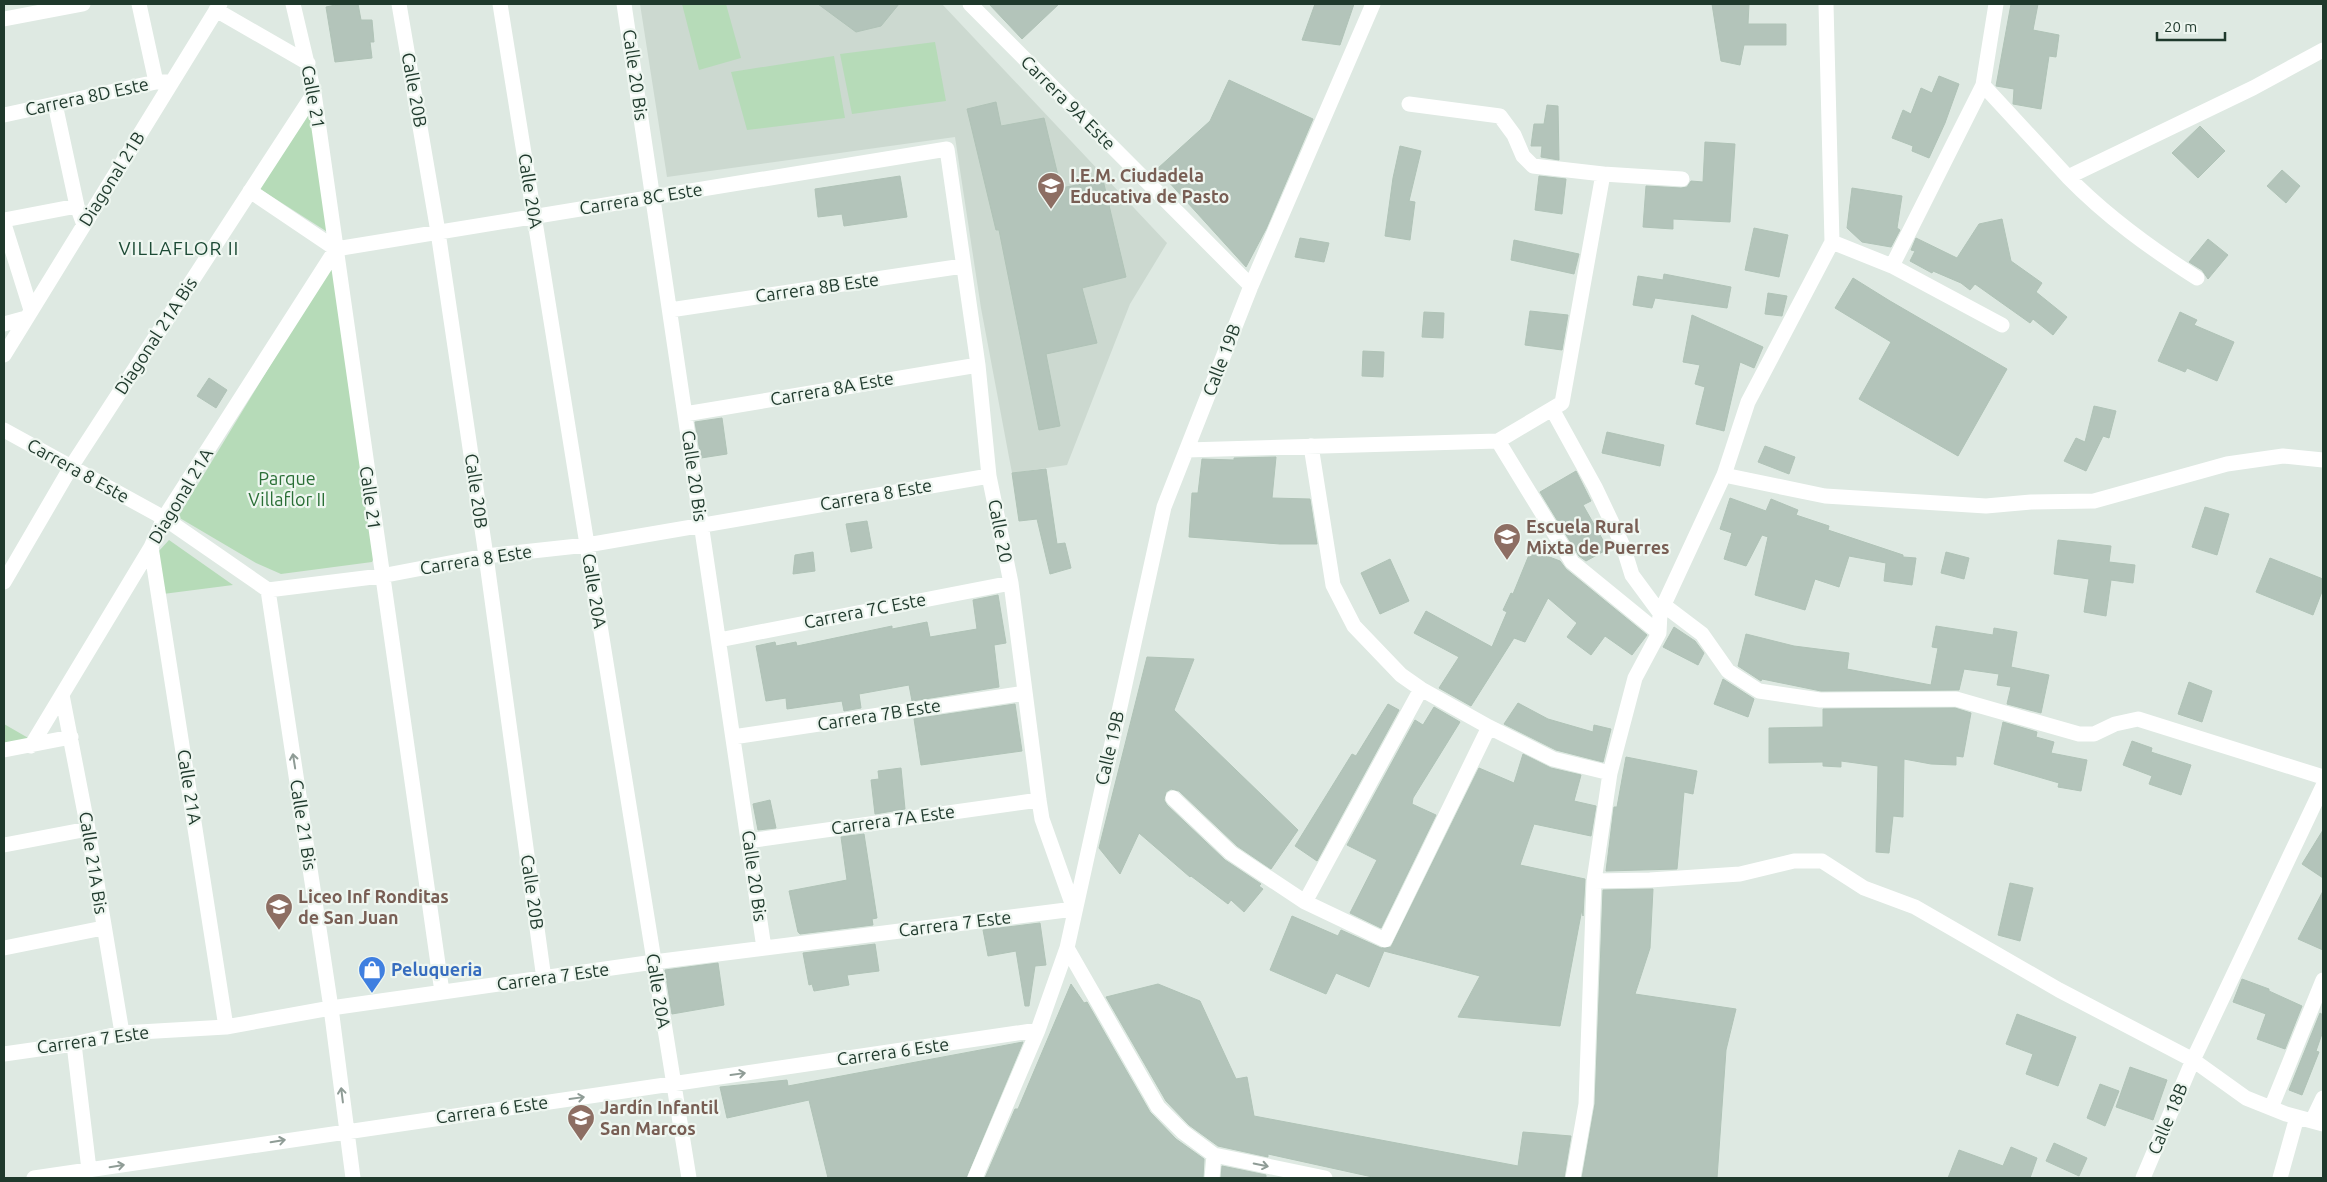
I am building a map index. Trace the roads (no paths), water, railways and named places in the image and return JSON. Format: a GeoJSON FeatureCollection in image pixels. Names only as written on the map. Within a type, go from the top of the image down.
{"type":"FeatureCollection","features":[{"type":"Feature","properties":{"kind":"street"},"geometry":{"type":"LineString","coordinates":[[139,4],[156,82]]}},
{"type":"Feature","properties":{"kind":"street","name":"Calle 21"},"geometry":{"type":"LineString","coordinates":[[293,4],[314,93],[381,576],[442,992]]}},
{"type":"Feature","properties":{"kind":"street","name":"Calle 20B"},"geometry":{"type":"LineString","coordinates":[[399,4],[438,232],[486,556],[544,979]]}},
{"type":"Feature","properties":{"kind":"street","name":"Calle 20A"},"geometry":{"type":"LineString","coordinates":[[500,4],[688,1178]]}},
{"type":"Feature","properties":{"kind":"street","name":"Calle 20 Bis"},"geometry":{"type":"LineString","coordinates":[[624,4],[764,948]]}},
{"type":"Feature","properties":{"kind":"street"},"geometry":{"type":"LineString","coordinates":[[1573,1178],[1586,1104],[1594,881],[1610,773],[1635,678],[1658,633],[1663,609],[1724,475],[1748,402],[1832,242],[1826,4]]}},
{"type":"Feature","properties":{"kind":"street"},"geometry":{"type":"LineString","coordinates":[[1892,266],[1983,85],[1996,4]]}},
{"type":"Feature","properties":{"kind":"street"},"geometry":{"type":"LineString","coordinates":[[4,19],[73,5]]}},
{"type":"Feature","properties":{"kind":"street","name":"Carrera 9A Este"},"geometry":{"type":"LineString","coordinates":[[973,5],[1251,286]]}},
{"type":"Feature","properties":{"kind":"street","name":"Calle 19B"},"geometry":{"type":"LineString","coordinates":[[1067,948],[1074,909],[1164,507],[1251,286],[1370,5]]}},
{"type":"Feature","properties":{"kind":"street"},"geometry":{"type":"LineString","coordinates":[[218,7],[308,62]]}},
{"type":"Feature","properties":{"kind":"street","name":"Diagonal 21B"},"geometry":{"type":"LineString","coordinates":[[4,355],[218,7]]}},
{"type":"Feature","properties":{"kind":"street"},"geometry":{"type":"LineString","coordinates":[[2068,177],[2253,88],[2323,50]]}},
{"type":"Feature","properties":{"kind":"street","name":"Carrera 8D Este"},"geometry":{"type":"LineString","coordinates":[[4,115],[156,82],[172,82]]}},
{"type":"Feature","properties":{"kind":"street"},"geometry":{"type":"LineString","coordinates":[[1983,85],[2089,198],[2142,243],[2197,278]]}},
{"type":"Feature","properties":{"kind":"street","name":"Diagonal 21A Bis"},"geometry":{"type":"LineString","coordinates":[[4,582],[71,466],[314,93]]}},
{"type":"Feature","properties":{"kind":"street"},"geometry":{"type":"LineString","coordinates":[[55,104],[77,206],[84,225]]}},
{"type":"Feature","properties":{"kind":"street"},"geometry":{"type":"LineString","coordinates":[[1409,104],[1500,116],[1514,135],[1523,156],[1533,166],[1603,174],[1682,179]]}},
{"type":"Feature","properties":{"kind":"street","name":"Carrera 8C Este"},"geometry":{"type":"LineString","coordinates":[[336,249],[947,149]]}},
{"type":"Feature","properties":{"kind":"street","name":"Calle 20"},"geometry":{"type":"LineString","coordinates":[[947,149],[978,364],[989,476],[1011,583],[1038,800],[1042,819],[1074,909]]}},
{"type":"Feature","properties":{"kind":"street"},"geometry":{"type":"LineString","coordinates":[[1187,450],[1498,441],[1562,403],[1603,174]]}},
{"type":"Feature","properties":{"kind":"street"},"geometry":{"type":"LineString","coordinates":[[250,191],[336,249]]}},
{"type":"Feature","properties":{"kind":"street"},"geometry":{"type":"LineString","coordinates":[[4,324],[29,314],[4,222],[77,206]]}},
{"type":"Feature","properties":{"kind":"street"},"geometry":{"type":"LineString","coordinates":[[1832,242],[1892,266],[2002,325]]}},
{"type":"Feature","properties":{"kind":"street","name":"Diagonal 21A"},"geometry":{"type":"LineString","coordinates":[[31,746],[151,547],[164,518],[336,249]]}},
{"type":"Feature","properties":{"kind":"street","name":"Carrera 8B Este"},"geometry":{"type":"LineString","coordinates":[[670,310],[963,266]]}},
{"type":"Feature","properties":{"kind":"street","name":"Carrera 8A Este"},"geometry":{"type":"LineString","coordinates":[[685,414],[978,364]]}},
{"type":"Feature","properties":{"kind":"street"},"geometry":{"type":"LineString","coordinates":[[1552,409],[1595,487],[1623,546],[1632,575],[1663,609],[1702,634],[1728,670],[1760,690],[1820,700],[1956,699],[2080,734],[2094,734],[2115,724],[2138,719],[2323,777]]}},
{"type":"Feature","properties":{"kind":"street","name":"Carrera 8 Este"},"geometry":{"type":"LineString","coordinates":[[4,430],[164,518],[268,590],[381,576],[486,556],[587,545],[989,476]]}},
{"type":"Feature","properties":{"kind":"street"},"geometry":{"type":"LineString","coordinates":[[1498,441],[1572,562],[1658,633]]}},
{"type":"Feature","properties":{"kind":"street"},"geometry":{"type":"LineString","coordinates":[[1311,446],[1333,585],[1354,626],[1402,675],[1421,689],[1489,727],[1553,759],[1610,773]]}},
{"type":"Feature","properties":{"kind":"street"},"geometry":{"type":"LineString","coordinates":[[1724,475],[1825,496],[1986,506],[2032,502],[2094,501],[2227,464],[2283,456],[2323,460]]}},
{"type":"Feature","properties":{"kind":"street","name":"Calle 21A"},"geometry":{"type":"LineString","coordinates":[[151,547],[226,1027]]}},
{"type":"Feature","properties":{"kind":"street","name":"Carrera 7C Este"},"geometry":{"type":"LineString","coordinates":[[718,640],[1011,583]]}},
{"type":"Feature","properties":{"kind":"street","name":"Calle 21 Bis"},"geometry":{"type":"LineString","coordinates":[[268,590],[331,1008],[353,1178]]}},
{"type":"Feature","properties":{"kind":"street"},"geometry":{"type":"LineString","coordinates":[[1305,902],[1421,689]]}},
{"type":"Feature","properties":{"kind":"street","name":"Carrera 7B Este"},"geometry":{"type":"LineString","coordinates":[[733,737],[1025,693]]}},
{"type":"Feature","properties":{"kind":"street","name":"Calle 21A Bis"},"geometry":{"type":"LineString","coordinates":[[62,695],[88,829],[122,1033]]}},
{"type":"Feature","properties":{"kind":"street"},"geometry":{"type":"LineString","coordinates":[[1173,798],[1231,853],[1305,902],[1385,940],[1489,727]]}},
{"type":"Feature","properties":{"kind":"street"},"geometry":{"type":"LineString","coordinates":[[4,750],[71,737]]}},
{"type":"Feature","properties":{"kind":"street","name":"Calle 18B"},"geometry":{"type":"LineString","coordinates":[[2143,1178],[2193,1060],[2323,786]]}},
{"type":"Feature","properties":{"kind":"street","name":"Carrera 7A Este"},"geometry":{"type":"LineString","coordinates":[[748,841],[1038,800]]}},
{"type":"Feature","properties":{"kind":"street"},"geometry":{"type":"LineString","coordinates":[[4,845],[88,829]]}},
{"type":"Feature","properties":{"kind":"street"},"geometry":{"type":"LineString","coordinates":[[1594,881],[1650,880],[1740,874],[1794,861],[1822,861],[1864,888],[1915,907],[2059,990],[2193,1060],[2246,1098],[2296,1117],[2318,1122],[2323,1098]]}},
{"type":"Feature","properties":{"kind":"street","name":"Carrera 7 Este"},"geometry":{"type":"LineString","coordinates":[[4,1054],[74,1044],[122,1033],[226,1027],[331,1008],[654,962],[1074,909]]}},
{"type":"Feature","properties":{"kind":"street"},"geometry":{"type":"LineString","coordinates":[[4,948],[103,928]]}},
{"type":"Feature","properties":{"kind":"street"},"geometry":{"type":"LineString","coordinates":[[975,1178],[1038,1030],[1067,948]]}},
{"type":"Feature","properties":{"kind":"street"},"geometry":{"type":"LineString","coordinates":[[1067,948],[1158,1107],[1183,1132],[1214,1155],[1324,1178]]}},
{"type":"Feature","properties":{"kind":"street"},"geometry":{"type":"LineString","coordinates":[[2271,1108],[2323,980]]}},
{"type":"Feature","properties":{"kind":"street","name":"Carrera 6 Este"},"geometry":{"type":"LineString","coordinates":[[34,1178],[90,1174],[346,1131],[1038,1030]]}},
{"type":"Feature","properties":{"kind":"street"},"geometry":{"type":"LineString","coordinates":[[74,1044],[90,1174]]}},
{"type":"Feature","properties":{"kind":"street"},"geometry":{"type":"LineString","coordinates":[[2280,1178],[2296,1117]]}},
{"type":"Feature","properties":{"kind":"street"},"geometry":{"type":"LineString","coordinates":[[1212,1178],[1214,1155]]}},
{"type":"Feature","properties":{"kind":"place","name":"I.E.M. Ciudadela Educativa de Pasto"},"geometry":{"type":"Point","coordinates":[1051,210]}},
{"type":"Feature","properties":{"kind":"place","name":"Escuela Rural Mixta de Puerres"},"geometry":{"type":"Point","coordinates":[1507,561]}},
{"type":"Feature","properties":{"kind":"place","name":"Liceo Inf Ronditas de San Juan"},"geometry":{"type":"Point","coordinates":[279,931]}},
{"type":"Feature","properties":{"kind":"place","name":"Peluqueria"},"geometry":{"type":"Point","coordinates":[372,994]}},
{"type":"Feature","properties":{"kind":"place","name":"Jardín Infantil San Marcos"},"geometry":{"type":"Point","coordinates":[581,1142]}},
{"type":"Feature","properties":{"kind":"district","name":"VILLAFLOR II"},"geometry":{"type":"Point","coordinates":[179,248]}},
{"type":"Feature","properties":{"kind":"park label","name":"Parque Villaflor II"},"geometry":{"type":"Point","coordinates":[287,489]}}]}
